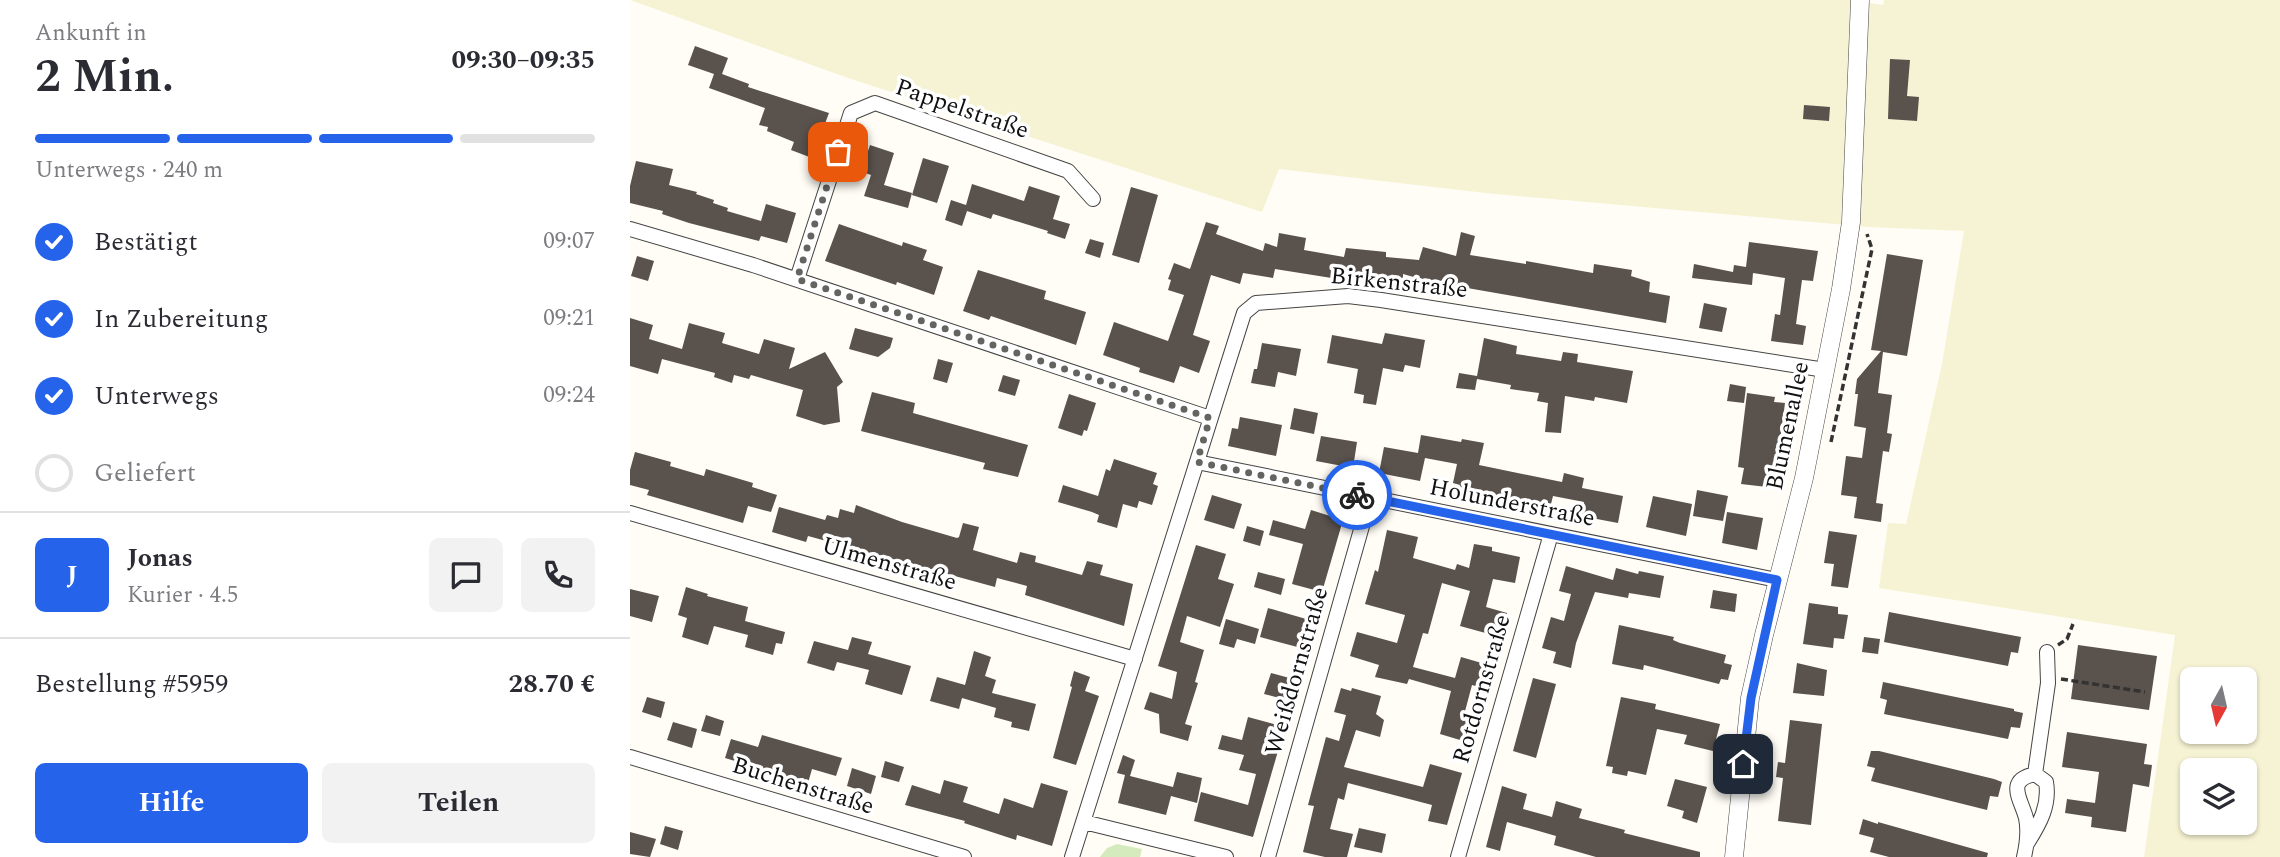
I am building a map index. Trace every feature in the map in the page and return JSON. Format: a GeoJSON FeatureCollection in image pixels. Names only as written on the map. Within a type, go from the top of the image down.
{"type":"FeatureCollection","features":[{"type":"Feature","properties":{"kind":"street","name":"Blumenallee"},"geometry":{"type":"LineString","coordinates":[[1734,857],[1751,698],[1777,580],[1804,478],[1852,222],[1860,0]]}},
{"type":"Feature","properties":{"kind":"street","name":"Pappelstraße"},"geometry":{"type":"LineString","coordinates":[[797,279],[851,113],[875,103],[1068,171],[1093,199]]}},
{"type":"Feature","properties":{"kind":"street"},"geometry":{"type":"LineString","coordinates":[[630,229],[797,279],[1210,418]]}},
{"type":"Feature","properties":{"kind":"street","name":"Birkenstraße"},"geometry":{"type":"LineString","coordinates":[[1072,857],[1244,313],[1256,303],[1348,296],[1825,370]]}},
{"type":"Feature","properties":{"kind":"street","name":"Holunderstraße"},"geometry":{"type":"LineString","coordinates":[[1197,462],[1777,580]]}},
{"type":"Feature","properties":{"kind":"street","name":"Weißdornstraße"},"geometry":{"type":"LineString","coordinates":[[1268,857],[1370,498]]}},
{"type":"Feature","properties":{"kind":"street","name":"Ulmenstraße"},"geometry":{"type":"LineString","coordinates":[[630,513],[1135,659]]}},
{"type":"Feature","properties":{"kind":"street","name":"Rotdornstraße"},"geometry":{"type":"LineString","coordinates":[[1458,857],[1551,534]]}},
{"type":"Feature","properties":{"kind":"street"},"geometry":{"type":"LineString","coordinates":[[2035,774],[2048,677],[2047,652]]}},
{"type":"Feature","properties":{"kind":"street","name":"Buchenstraße"},"geometry":{"type":"LineString","coordinates":[[630,757],[964,857]]}},
{"type":"Feature","properties":{"kind":"street"},"geometry":{"type":"LineString","coordinates":[[2024,857],[2028,842],[2042,818],[2048,796],[2046,782],[2035,774]]}},
{"type":"Feature","properties":{"kind":"street"},"geometry":{"type":"LineString","coordinates":[[2028,842],[2025,817],[2017,795],[2018,786],[2027,776],[2035,774]]}},
{"type":"Feature","properties":{"kind":"street"},"geometry":{"type":"LineString","coordinates":[[1084,822],[1226,857]]}},
{"type":"Feature","properties":{"kind":"path"},"geometry":{"type":"LineString","coordinates":[[2047,652],[2067,639],[2073,624]]}},
{"type":"Feature","properties":{"kind":"path"},"geometry":{"type":"LineString","coordinates":[[2048,677],[2145,692]]}},
{"type":"Feature","properties":{"kind":"shaded area"},"geometry":{"type":"Polygon","coordinates":[[[630,0],[1852,0],[1883,5],[1884,0],[2280,0],[2280,857],[2144,857],[2175,635],[1879,588],[1888,523],[1906,524],[1942,364],[1964,231],[1869,227],[1485,193],[1279,169],[1262,212],[851,79],[630,0]]]}},
{"type":"Feature","properties":{"kind":"green space"},"geometry":{"type":"Polygon","coordinates":[[[1117,844],[1142,849],[1140,857],[1100,857],[1107,848],[1117,844]]]}},
{"type":"Feature","properties":{"kind":"building"},"geometry":{"type":"Polygon","coordinates":[[[695,46],[728,58],[722,74],[749,84],[748,87],[829,113],[812,158],[791,150],[794,142],[767,131],[768,127],[759,125],[765,108],[709,88],[714,74],[688,65],[695,46]]]}},
{"type":"Feature","properties":{"kind":"building"},"geometry":{"type":"Polygon","coordinates":[[[1890,59],[1910,60],[1907,96],[1919,97],[1917,121],[1888,119],[1890,59]]]}},
{"type":"Feature","properties":{"kind":"building"},"geometry":{"type":"Polygon","coordinates":[[[1804,105],[1830,107],[1829,121],[1803,119],[1804,105]]]}},
{"type":"Feature","properties":{"kind":"building"},"geometry":{"type":"Polygon","coordinates":[[[870,145],[894,153],[884,185],[912,193],[908,208],[864,196],[871,175],[846,166],[850,153],[866,157],[870,145]]]}},
{"type":"Feature","properties":{"kind":"building"},"geometry":{"type":"Polygon","coordinates":[[[923,158],[949,166],[937,203],[912,195],[923,158]]]}},
{"type":"Feature","properties":{"kind":"building"},"geometry":{"type":"Polygon","coordinates":[[[636,161],[673,169],[669,185],[697,192],[696,194],[714,200],[713,203],[728,208],[727,211],[761,221],[766,204],[796,213],[787,243],[761,236],[759,241],[689,223],[662,214],[663,211],[630,203],[630,186],[636,161]]]}},
{"type":"Feature","properties":{"kind":"building"},"geometry":{"type":"Polygon","coordinates":[[[972,184],[1024,201],[1029,186],[1060,196],[1053,219],[1070,224],[1065,239],[993,214],[991,219],[967,211],[962,226],[945,220],[951,200],[966,205],[972,184]]]}},
{"type":"Feature","properties":{"kind":"building"},"geometry":{"type":"Polygon","coordinates":[[[1131,187],[1158,195],[1139,263],[1112,255],[1131,187]]]}},
{"type":"Feature","properties":{"kind":"building"},"geometry":{"type":"Polygon","coordinates":[[[1206,222],[1219,226],[1216,234],[1263,251],[1265,243],[1277,247],[1279,233],[1306,238],[1304,250],[1344,257],[1346,248],[1386,252],[1386,257],[1419,260],[1423,247],[1456,256],[1461,232],[1475,236],[1470,255],[1526,264],[1526,261],[1593,273],[1594,264],[1632,270],[1631,276],[1650,282],[1649,292],[1670,296],[1666,323],[1450,285],[1449,287],[1403,274],[1403,279],[1339,272],[1338,279],[1275,269],[1273,278],[1243,273],[1240,284],[1211,275],[1193,335],[1210,341],[1199,373],[1180,366],[1174,383],[1139,372],[1140,368],[1103,355],[1114,322],[1168,341],[1184,295],[1168,290],[1171,280],[1168,279],[1174,263],[1190,269],[1206,222]]]}},
{"type":"Feature","properties":{"kind":"building"},"geometry":{"type":"Polygon","coordinates":[[[839,224],[902,246],[903,242],[927,250],[923,260],[943,267],[934,295],[825,261],[839,224]]]}},
{"type":"Feature","properties":{"kind":"building"},"geometry":{"type":"Polygon","coordinates":[[[1090,239],[1104,243],[1100,258],[1085,253],[1090,239]]]}},
{"type":"Feature","properties":{"kind":"building"},"geometry":{"type":"Polygon","coordinates":[[[1749,242],[1818,251],[1813,281],[1802,280],[1796,324],[1806,326],[1803,345],[1771,341],[1775,314],[1780,315],[1785,278],[1753,273],[1752,285],[1692,278],[1694,264],[1733,272],[1734,265],[1746,267],[1749,242]]]}},
{"type":"Feature","properties":{"kind":"building"},"geometry":{"type":"Polygon","coordinates":[[[1887,254],[1923,260],[1907,356],[1883,352],[1878,393],[1892,395],[1887,433],[1892,434],[1889,452],[1883,451],[1876,503],[1883,504],[1881,522],[1854,518],[1857,497],[1841,495],[1846,456],[1862,458],[1866,428],[1854,426],[1858,394],[1855,394],[1857,379],[1881,351],[1871,350],[1887,254]]]}},
{"type":"Feature","properties":{"kind":"building"},"geometry":{"type":"Polygon","coordinates":[[[637,256],[654,261],[648,281],[631,276],[637,256]]]}},
{"type":"Feature","properties":{"kind":"building"},"geometry":{"type":"Polygon","coordinates":[[[978,270],[1046,291],[1044,299],[1086,312],[1076,345],[991,316],[989,320],[963,311],[978,270]]]}},
{"type":"Feature","properties":{"kind":"building"},"geometry":{"type":"Polygon","coordinates":[[[1704,303],[1727,308],[1722,332],[1699,328],[1704,303]]]}},
{"type":"Feature","properties":{"kind":"building"},"geometry":{"type":"Polygon","coordinates":[[[630,318],[653,325],[649,339],[682,349],[689,323],[725,333],[722,343],[759,354],[764,339],[795,348],[789,369],[825,352],[843,382],[837,387],[840,422],[824,425],[796,416],[803,390],[751,375],[749,379],[734,375],[732,383],[714,377],[715,373],[662,359],[658,374],[630,366],[630,318]]]}},
{"type":"Feature","properties":{"kind":"building"},"geometry":{"type":"Polygon","coordinates":[[[855,328],[893,338],[890,348],[878,357],[849,349],[855,328]]]}},
{"type":"Feature","properties":{"kind":"building"},"geometry":{"type":"Polygon","coordinates":[[[1385,333],[1425,340],[1420,368],[1405,365],[1403,372],[1383,368],[1376,405],[1363,403],[1364,395],[1354,393],[1358,369],[1327,363],[1332,335],[1382,344],[1385,333]]]}},
{"type":"Feature","properties":{"kind":"building"},"geometry":{"type":"Polygon","coordinates":[[[1484,338],[1517,346],[1516,354],[1561,361],[1563,352],[1578,354],[1577,362],[1633,371],[1627,403],[1595,397],[1594,401],[1565,396],[1561,433],[1545,432],[1548,403],[1537,401],[1539,393],[1510,389],[1511,385],[1477,379],[1475,390],[1456,388],[1459,373],[1477,376],[1484,338]]]}},
{"type":"Feature","properties":{"kind":"building"},"geometry":{"type":"Polygon","coordinates":[[[1262,343],[1301,349],[1296,376],[1278,372],[1275,387],[1251,383],[1262,343]]]}},
{"type":"Feature","properties":{"kind":"building"},"geometry":{"type":"Polygon","coordinates":[[[938,359],[953,363],[947,383],[933,379],[938,359]]]}},
{"type":"Feature","properties":{"kind":"building"},"geometry":{"type":"Polygon","coordinates":[[[1003,375],[1020,380],[1015,396],[998,391],[1003,375]]]}},
{"type":"Feature","properties":{"kind":"building"},"geometry":{"type":"Polygon","coordinates":[[[1730,384],[1746,387],[1744,403],[1727,401],[1730,384]]]}},
{"type":"Feature","properties":{"kind":"building"},"geometry":{"type":"Polygon","coordinates":[[[872,392],[915,403],[913,413],[1028,445],[1018,477],[983,469],[985,463],[861,431],[872,392]]]}},
{"type":"Feature","properties":{"kind":"building"},"geometry":{"type":"Polygon","coordinates":[[[1747,393],[1775,397],[1774,402],[1785,403],[1776,472],[1769,471],[1767,487],[1741,484],[1744,468],[1738,467],[1747,393]]]}},
{"type":"Feature","properties":{"kind":"building"},"geometry":{"type":"Polygon","coordinates":[[[1069,394],[1096,403],[1087,431],[1084,430],[1082,436],[1058,428],[1069,394]]]}},
{"type":"Feature","properties":{"kind":"building"},"geometry":{"type":"Polygon","coordinates":[[[1294,408],[1318,413],[1314,434],[1290,429],[1294,408]]]}},
{"type":"Feature","properties":{"kind":"building"},"geometry":{"type":"Polygon","coordinates":[[[1240,417],[1282,425],[1276,456],[1228,446],[1232,428],[1238,429],[1240,417]]]}},
{"type":"Feature","properties":{"kind":"building"},"geometry":{"type":"Polygon","coordinates":[[[1421,435],[1484,443],[1479,465],[1562,482],[1564,473],[1584,478],[1582,488],[1623,496],[1618,523],[1581,516],[1584,502],[1553,496],[1550,508],[1459,490],[1460,485],[1453,483],[1457,464],[1425,458],[1420,481],[1379,473],[1384,447],[1418,453],[1421,435]]]}},
{"type":"Feature","properties":{"kind":"building"},"geometry":{"type":"Polygon","coordinates":[[[1321,436],[1357,442],[1353,468],[1316,461],[1321,436]]]}},
{"type":"Feature","properties":{"kind":"building"},"geometry":{"type":"Polygon","coordinates":[[[635,452],[671,462],[670,466],[704,476],[706,469],[753,483],[752,487],[777,495],[771,512],[748,506],[743,523],[647,495],[649,490],[630,485],[630,470],[635,452]]]}},
{"type":"Feature","properties":{"kind":"building"},"geometry":{"type":"Polygon","coordinates":[[[1114,459],[1157,473],[1153,484],[1158,486],[1152,505],[1139,501],[1137,508],[1123,504],[1117,528],[1097,522],[1099,515],[1058,502],[1063,485],[1098,496],[1106,469],[1110,471],[1114,459]]]}},
{"type":"Feature","properties":{"kind":"building"},"geometry":{"type":"Polygon","coordinates":[[[1697,490],[1728,496],[1723,521],[1693,516],[1697,490]]]}},
{"type":"Feature","properties":{"kind":"building"},"geometry":{"type":"Polygon","coordinates":[[[1212,495],[1242,504],[1234,529],[1204,520],[1212,495]]]}},
{"type":"Feature","properties":{"kind":"building"},"geometry":{"type":"Polygon","coordinates":[[[1653,496],[1692,504],[1686,536],[1646,527],[1653,496]]]}},
{"type":"Feature","properties":{"kind":"building"},"geometry":{"type":"Polygon","coordinates":[[[856,505],[957,538],[963,523],[979,527],[973,550],[1017,563],[1020,552],[1036,556],[1035,562],[1082,575],[1087,561],[1103,565],[1100,575],[1133,584],[1124,626],[1025,595],[1027,586],[997,578],[995,587],[808,536],[806,542],[772,532],[779,507],[825,520],[827,515],[838,518],[840,509],[854,513],[856,505]]]}},
{"type":"Feature","properties":{"kind":"building"},"geometry":{"type":"Polygon","coordinates":[[[1311,510],[1343,520],[1322,592],[1292,584],[1303,544],[1269,535],[1273,520],[1305,529],[1311,510]]]}},
{"type":"Feature","properties":{"kind":"building"},"geometry":{"type":"Polygon","coordinates":[[[1727,512],[1763,518],[1757,550],[1722,543],[1727,512]]]}},
{"type":"Feature","properties":{"kind":"building"},"geometry":{"type":"Polygon","coordinates":[[[1247,526],[1264,531],[1260,546],[1243,541],[1247,526]]]}},
{"type":"Feature","properties":{"kind":"building"},"geometry":{"type":"Polygon","coordinates":[[[1387,530],[1418,537],[1413,558],[1455,570],[1457,564],[1469,568],[1474,544],[1520,557],[1515,583],[1493,579],[1486,607],[1507,613],[1500,637],[1460,626],[1470,591],[1442,583],[1428,634],[1423,633],[1413,667],[1455,678],[1461,657],[1492,666],[1485,689],[1472,685],[1464,715],[1476,719],[1470,743],[1440,734],[1451,691],[1409,679],[1407,684],[1375,677],[1379,665],[1350,656],[1357,632],[1397,643],[1405,615],[1365,604],[1375,570],[1378,572],[1387,530]]]}},
{"type":"Feature","properties":{"kind":"building"},"geometry":{"type":"Polygon","coordinates":[[[1829,531],[1857,535],[1848,588],[1831,586],[1834,564],[1824,563],[1829,531]]]}},
{"type":"Feature","properties":{"kind":"building"},"geometry":{"type":"Polygon","coordinates":[[[1196,545],[1226,554],[1218,579],[1234,584],[1220,627],[1187,616],[1180,642],[1204,650],[1195,682],[1198,683],[1185,724],[1192,726],[1188,741],[1160,733],[1159,714],[1144,709],[1150,692],[1172,699],[1177,672],[1158,666],[1196,545]]]}},
{"type":"Feature","properties":{"kind":"building"},"geometry":{"type":"Polygon","coordinates":[[[1566,566],[1613,580],[1616,568],[1638,574],[1639,571],[1664,576],[1660,598],[1629,593],[1628,598],[1595,592],[1576,643],[1571,668],[1553,663],[1556,652],[1542,648],[1551,617],[1564,621],[1571,594],[1559,591],[1566,566]]]}},
{"type":"Feature","properties":{"kind":"building"},"geometry":{"type":"Polygon","coordinates":[[[1258,572],[1285,579],[1281,595],[1254,587],[1258,572]]]}},
{"type":"Feature","properties":{"kind":"building"},"geometry":{"type":"Polygon","coordinates":[[[686,587],[708,594],[707,596],[748,607],[745,621],[785,632],[782,644],[776,643],[773,655],[745,647],[748,635],[714,626],[708,645],[682,637],[687,618],[678,615],[686,587]]]}},
{"type":"Feature","properties":{"kind":"building"},"geometry":{"type":"Polygon","coordinates":[[[630,589],[659,596],[652,622],[630,616],[630,589]]]}},
{"type":"Feature","properties":{"kind":"building"},"geometry":{"type":"Polygon","coordinates":[[[1713,590],[1737,594],[1735,612],[1710,608],[1713,590]]]}},
{"type":"Feature","properties":{"kind":"building"},"geometry":{"type":"Polygon","coordinates":[[[1809,603],[1838,607],[1838,614],[1848,615],[1844,639],[1834,638],[1833,648],[1803,644],[1809,603]]]}},
{"type":"Feature","properties":{"kind":"building"},"geometry":{"type":"Polygon","coordinates":[[[1268,608],[1313,621],[1305,649],[1260,637],[1268,608]]]}},
{"type":"Feature","properties":{"kind":"building"},"geometry":{"type":"Polygon","coordinates":[[[1889,612],[2021,637],[2018,653],[2011,652],[2008,666],[1884,642],[1889,612]]]}},
{"type":"Feature","properties":{"kind":"building"},"geometry":{"type":"Polygon","coordinates":[[[1226,619],[1259,629],[1255,644],[1237,639],[1234,648],[1219,644],[1226,619]]]}},
{"type":"Feature","properties":{"kind":"building"},"geometry":{"type":"Polygon","coordinates":[[[1619,625],[1674,637],[1673,640],[1680,643],[1726,655],[1724,663],[1732,665],[1728,680],[1721,679],[1719,684],[1644,665],[1643,670],[1612,664],[1619,625]]]}},
{"type":"Feature","properties":{"kind":"building"},"geometry":{"type":"Polygon","coordinates":[[[852,637],[872,642],[868,654],[911,666],[902,695],[865,684],[869,670],[837,662],[834,671],[807,663],[814,641],[848,650],[852,637]]]}},
{"type":"Feature","properties":{"kind":"building"},"geometry":{"type":"Polygon","coordinates":[[[1864,637],[1880,639],[1878,654],[1862,652],[1864,637]]]}},
{"type":"Feature","properties":{"kind":"building"},"geometry":{"type":"Polygon","coordinates":[[[2078,645],[2157,656],[2149,710],[2071,699],[2078,645]]]}},
{"type":"Feature","properties":{"kind":"building"},"geometry":{"type":"Polygon","coordinates":[[[974,651],[991,657],[985,676],[996,680],[992,693],[1036,704],[1029,731],[1011,727],[1012,722],[994,717],[996,708],[962,698],[959,709],[930,701],[937,677],[965,685],[974,651]]]}},
{"type":"Feature","properties":{"kind":"building"},"geometry":{"type":"Polygon","coordinates":[[[1797,663],[1827,670],[1824,696],[1793,693],[1797,663]]]}},
{"type":"Feature","properties":{"kind":"building"},"geometry":{"type":"Polygon","coordinates":[[[1074,671],[1090,677],[1085,691],[1099,696],[1076,765],[1053,758],[1074,671]]]}},
{"type":"Feature","properties":{"kind":"building"},"geometry":{"type":"Polygon","coordinates":[[[1271,673],[1297,680],[1291,701],[1264,694],[1271,673]]]}},
{"type":"Feature","properties":{"kind":"building"},"geometry":{"type":"Polygon","coordinates":[[[1533,678],[1556,684],[1536,758],[1513,751],[1533,678]]]}},
{"type":"Feature","properties":{"kind":"building"},"geometry":{"type":"Polygon","coordinates":[[[1883,682],[2014,709],[2023,713],[2020,728],[2011,727],[2008,739],[1884,714],[1887,700],[1880,698],[1883,682]]]}},
{"type":"Feature","properties":{"kind":"building"},"geometry":{"type":"Polygon","coordinates":[[[1341,688],[1351,691],[1352,688],[1381,696],[1376,714],[1384,720],[1380,737],[1356,730],[1344,767],[1423,787],[1430,764],[1462,773],[1447,825],[1428,821],[1432,805],[1348,783],[1344,800],[1338,798],[1330,829],[1353,834],[1347,857],[1325,857],[1303,852],[1314,806],[1308,805],[1326,737],[1339,741],[1346,715],[1334,712],[1341,688]]]}},
{"type":"Feature","properties":{"kind":"building"},"geometry":{"type":"Polygon","coordinates":[[[647,697],[665,702],[661,718],[642,712],[647,697]]]}},
{"type":"Feature","properties":{"kind":"building"},"geometry":{"type":"Polygon","coordinates":[[[1621,697],[1656,704],[1655,709],[1720,724],[1713,751],[1684,744],[1687,735],[1657,729],[1646,775],[1628,771],[1627,776],[1612,773],[1613,767],[1606,766],[1621,697]]]}},
{"type":"Feature","properties":{"kind":"building"},"geometry":{"type":"Polygon","coordinates":[[[706,715],[724,721],[720,736],[701,731],[706,715]]]}},
{"type":"Feature","properties":{"kind":"building"},"geometry":{"type":"Polygon","coordinates":[[[1248,717],[1285,727],[1253,837],[1194,821],[1201,792],[1248,805],[1256,774],[1239,770],[1244,755],[1218,749],[1222,735],[1242,740],[1248,717]]]}},
{"type":"Feature","properties":{"kind":"building"},"geometry":{"type":"Polygon","coordinates":[[[1790,720],[1822,724],[1811,825],[1778,821],[1783,778],[1776,777],[1778,762],[1785,763],[1790,720]]]}},
{"type":"Feature","properties":{"kind":"building"},"geometry":{"type":"Polygon","coordinates":[[[673,722],[697,729],[692,748],[667,740],[673,722]]]}},
{"type":"Feature","properties":{"kind":"building"},"geometry":{"type":"Polygon","coordinates":[[[2067,732],[2147,744],[2144,764],[2152,765],[2149,787],[2133,784],[2126,832],[2091,827],[2092,817],[2065,813],[2067,799],[2095,803],[2099,772],[2062,767],[2067,732]]]}},
{"type":"Feature","properties":{"kind":"building"},"geometry":{"type":"Polygon","coordinates":[[[762,735],[842,758],[836,776],[812,769],[808,783],[725,758],[731,739],[758,747],[762,735]]]}},
{"type":"Feature","properties":{"kind":"building"},"geometry":{"type":"Polygon","coordinates":[[[1871,751],[1994,779],[2002,782],[1998,797],[1990,796],[1987,810],[1871,781],[1875,768],[1867,766],[1871,751]]]}},
{"type":"Feature","properties":{"kind":"building"},"geometry":{"type":"Polygon","coordinates":[[[1123,755],[1135,760],[1130,776],[1173,787],[1177,772],[1202,778],[1197,803],[1171,796],[1166,815],[1118,803],[1125,775],[1117,773],[1123,755]]]}},
{"type":"Feature","properties":{"kind":"building"},"geometry":{"type":"Polygon","coordinates":[[[885,761],[904,767],[899,782],[881,777],[885,761]]]}},
{"type":"Feature","properties":{"kind":"building"},"geometry":{"type":"Polygon","coordinates":[[[852,768],[876,776],[871,794],[847,786],[852,768]]]}},
{"type":"Feature","properties":{"kind":"building"},"geometry":{"type":"Polygon","coordinates":[[[1675,779],[1707,787],[1697,823],[1682,818],[1684,811],[1667,806],[1675,779]]]}},
{"type":"Feature","properties":{"kind":"building"},"geometry":{"type":"Polygon","coordinates":[[[944,780],[968,787],[963,802],[999,814],[1004,798],[1033,808],[1041,783],[1068,791],[1052,846],[1017,835],[1016,840],[964,823],[965,821],[905,805],[912,785],[940,794],[944,780]]]}},
{"type":"Feature","properties":{"kind":"building"},"geometry":{"type":"Polygon","coordinates":[[[1502,786],[1527,794],[1523,809],[1552,817],[1556,801],[1582,809],[1579,818],[1625,830],[1624,833],[1700,852],[1700,857],[1596,857],[1554,845],[1556,836],[1507,822],[1500,851],[1486,847],[1502,786]]]}},
{"type":"Feature","properties":{"kind":"building"},"geometry":{"type":"Polygon","coordinates":[[[1863,819],[1988,853],[1987,857],[1889,857],[1870,852],[1874,838],[1859,834],[1863,819]]]}},
{"type":"Feature","properties":{"kind":"building"},"geometry":{"type":"Polygon","coordinates":[[[665,826],[683,831],[678,850],[660,844],[665,826]]]}},
{"type":"Feature","properties":{"kind":"building"},"geometry":{"type":"Polygon","coordinates":[[[1359,828],[1386,834],[1382,853],[1354,847],[1359,828]]]}},
{"type":"Feature","properties":{"kind":"building"},"geometry":{"type":"Polygon","coordinates":[[[630,832],[656,839],[650,857],[630,854],[630,832]]]}},
{"type":"Feature","properties":{"kind":"way so far"},"geometry":{"type":"LineString","coordinates":[[838,152],[797,279],[1210,418],[1197,462],[1357,495]]}},
{"type":"Feature","properties":{"kind":"route"},"geometry":{"type":"LineString","coordinates":[[1357,495],[1777,580],[1751,698],[1743,764]]}}]}
